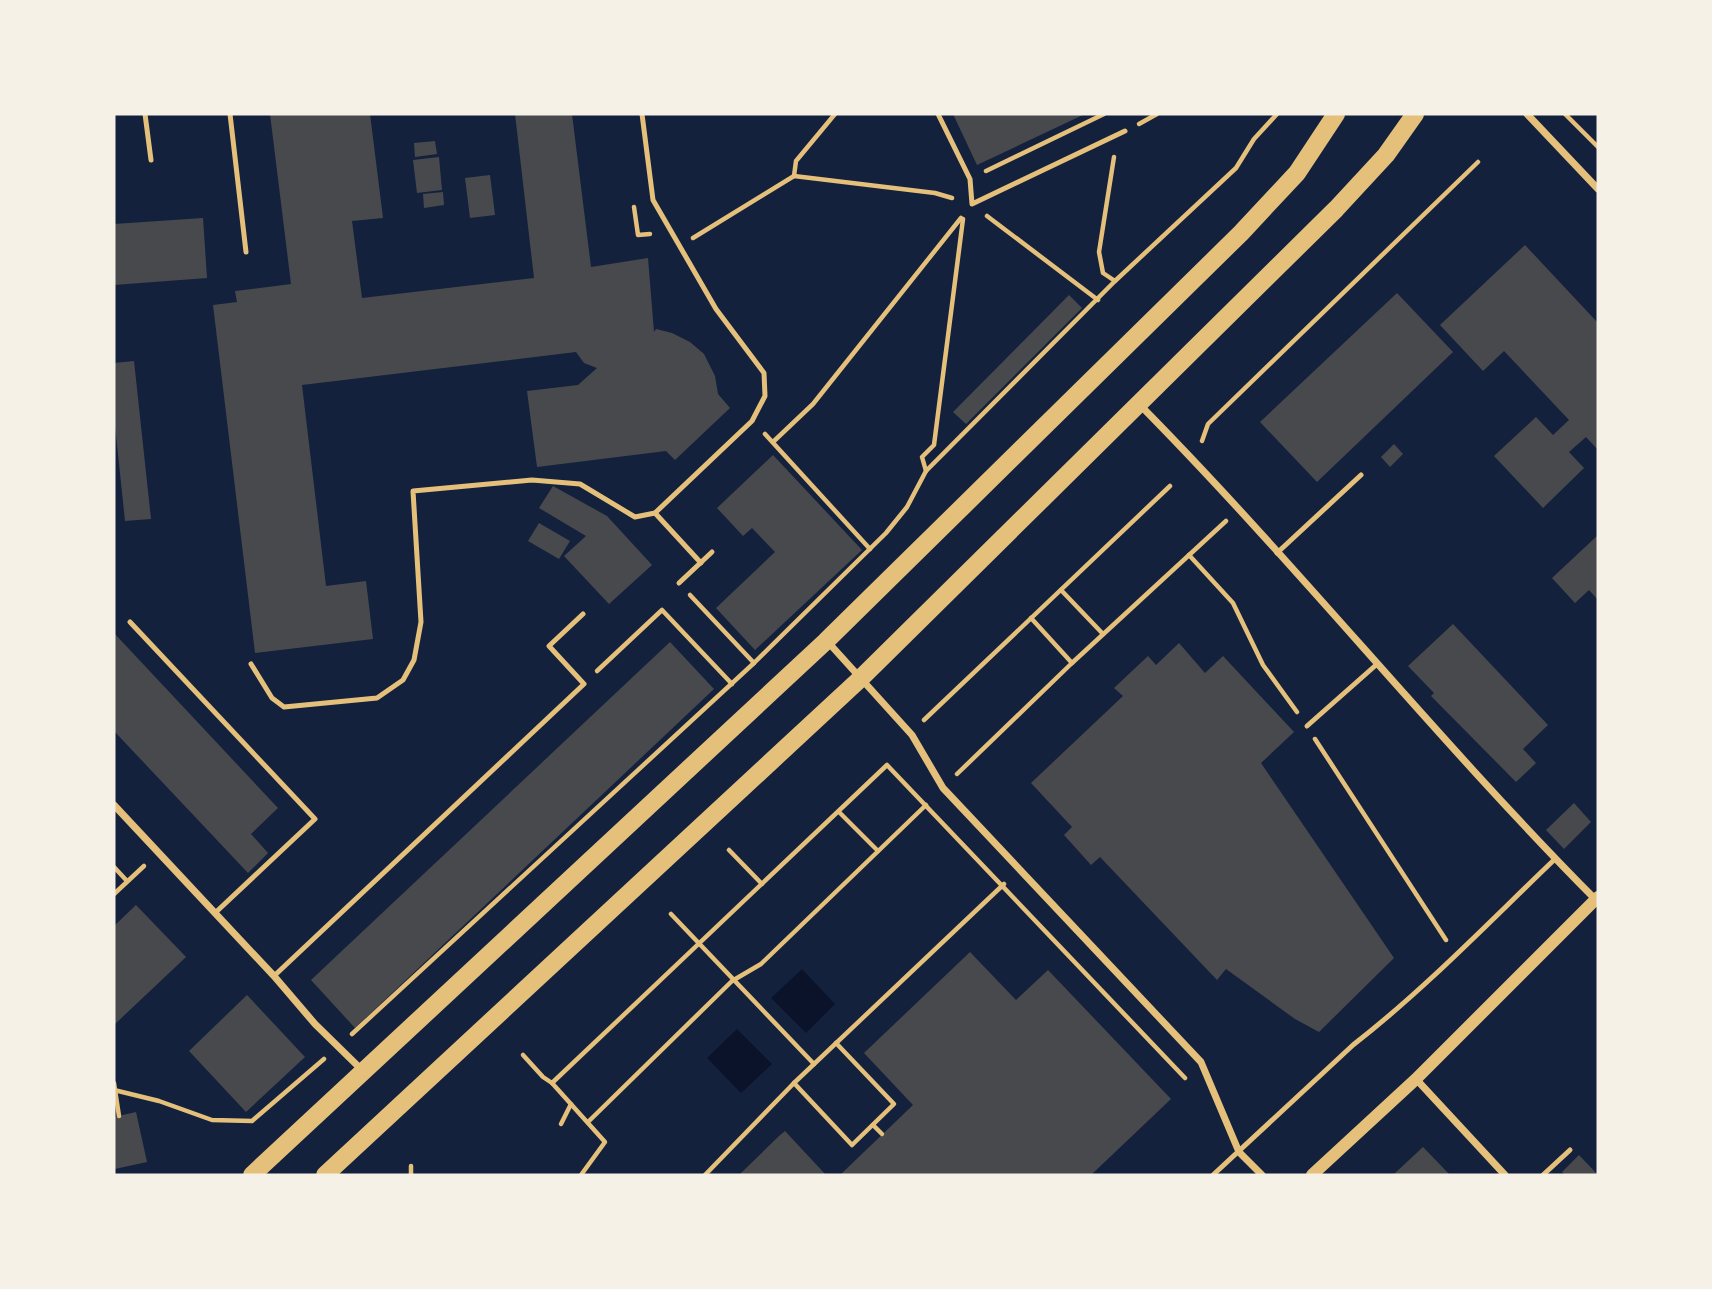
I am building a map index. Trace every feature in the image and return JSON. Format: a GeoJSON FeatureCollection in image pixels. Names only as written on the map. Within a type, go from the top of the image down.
{"type":"FeatureCollection","features":[{"type":"Feature","properties":{"kind":"main road"},"geometry":{"type":"LineString","coordinates":[[252,1175],[826,641],[1241,233],[1297,173],[1336,114]]}},
{"type":"Feature","properties":{"kind":"main road"},"geometry":{"type":"LineString","coordinates":[[326,1175],[860,679],[1336,209],[1386,155],[1415,114]]}},
{"type":"Feature","properties":{"kind":"street"},"geometry":{"type":"LineString","coordinates":[[1527,114],[1598,189]]}},
{"type":"Feature","properties":{"kind":"street"},"geometry":{"type":"LineString","coordinates":[[1139,404],[1191,457],[1376,665],[1555,859],[1597,898],[1416,1079],[1312,1175]]}},
{"type":"Feature","properties":{"kind":"street"},"geometry":{"type":"LineString","coordinates":[[826,641],[912,735],[943,788],[1201,1062],[1239,1152],[1262,1175]]}},
{"type":"Feature","properties":{"kind":"street"},"geometry":{"type":"LineString","coordinates":[[114,805],[338,1047],[364,1071]]}},
{"type":"Feature","properties":{"kind":"street"},"geometry":{"type":"LineString","coordinates":[[1416,1079],[1505,1175]]}},
{"type":"Feature","properties":{"kind":"lane"},"geometry":{"type":"LineString","coordinates":[[145,114],[151,160]]}},
{"type":"Feature","properties":{"kind":"lane"},"geometry":{"type":"LineString","coordinates":[[230,114],[246,252]]}},
{"type":"Feature","properties":{"kind":"lane"},"geometry":{"type":"LineString","coordinates":[[251,664],[272,698],[284,707],[377,698],[403,680],[414,660],[421,622],[413,491],[532,480],[580,484],[635,517],[655,513],[752,421],[765,396],[764,373],[716,309],[653,200],[642,114]]}},
{"type":"Feature","properties":{"kind":"lane"},"geometry":{"type":"LineString","coordinates":[[937,114],[970,179],[972,204],[1125,131]]}},
{"type":"Feature","properties":{"kind":"lane"},"geometry":{"type":"LineString","coordinates":[[1278,553],[1361,475]]}},
{"type":"Feature","properties":{"kind":"lane"},"geometry":{"type":"LineString","coordinates":[[655,513],[701,563]]}},
{"type":"Feature","properties":{"kind":"lane"},"geometry":{"type":"LineString","coordinates":[[679,583],[712,552]]}},
{"type":"Feature","properties":{"kind":"lane"},"geometry":{"type":"LineString","coordinates":[[274,976],[584,684],[549,646],[583,614]]}},
{"type":"Feature","properties":{"kind":"lane"},"geometry":{"type":"LineString","coordinates":[[130,622],[315,819],[215,914]]}},
{"type":"Feature","properties":{"kind":"lane"},"geometry":{"type":"LineString","coordinates":[[1307,726],[1376,665]]}},
{"type":"Feature","properties":{"kind":"lane"},"geometry":{"type":"LineString","coordinates":[[1213,1175],[1555,859]]}},
{"type":"Feature","properties":{"kind":"lane"},"geometry":{"type":"LineString","coordinates":[[1543,1175],[1570,1150]]}},
{"type":"Feature","properties":{"kind":"path"},"geometry":{"type":"LineString","coordinates":[[794,176],[796,161],[835,114]]}},
{"type":"Feature","properties":{"kind":"path"},"geometry":{"type":"LineString","coordinates":[[970,179],[1104,114]]}},
{"type":"Feature","properties":{"kind":"path"},"geometry":{"type":"LineString","coordinates":[[1269,114],[1270,120]]}},
{"type":"Feature","properties":{"kind":"path"},"geometry":{"type":"LineString","coordinates":[[114,1090],[159,1101],[212,1120],[252,1121],[338,1047],[754,663],[870,549],[907,507],[926,471],[1115,281],[1236,168],[1254,139],[1277,114]]}},
{"type":"Feature","properties":{"kind":"path"},"geometry":{"type":"LineString","coordinates":[[1565,114],[1598,147]]}},
{"type":"Feature","properties":{"kind":"path"},"geometry":{"type":"LineString","coordinates":[[1115,281],[1103,272],[1099,252],[1112,164],[1118,141],[1125,131]]}},
{"type":"Feature","properties":{"kind":"path"},"geometry":{"type":"LineString","coordinates":[[1201,440],[1208,424],[1478,162]]}},
{"type":"Feature","properties":{"kind":"path"},"geometry":{"type":"LineString","coordinates":[[681,246],[794,176],[936,193],[972,204],[1098,300]]}},
{"type":"Feature","properties":{"kind":"path"},"geometry":{"type":"LineString","coordinates":[[870,549],[773,442],[813,404],[963,215],[934,445],[922,457],[926,471]]}},
{"type":"Feature","properties":{"kind":"path"},"geometry":{"type":"LineString","coordinates":[[924,721],[1170,486]]}},
{"type":"Feature","properties":{"kind":"path"},"geometry":{"type":"LineString","coordinates":[[965,765],[1238,510]]}},
{"type":"Feature","properties":{"kind":"path"},"geometry":{"type":"LineString","coordinates":[[1189,555],[1233,603],[1263,665],[1307,726],[1455,954]]}},
{"type":"Feature","properties":{"kind":"path"},"geometry":{"type":"LineString","coordinates":[[679,583],[754,663]]}},
{"type":"Feature","properties":{"kind":"path"},"geometry":{"type":"LineString","coordinates":[[1061,590],[1103,634]]}},
{"type":"Feature","properties":{"kind":"path"},"geometry":{"type":"LineString","coordinates":[[584,684],[662,610],[732,684]]}},
{"type":"Feature","properties":{"kind":"path"},"geometry":{"type":"LineString","coordinates":[[1031,618],[1072,663]]}},
{"type":"Feature","properties":{"kind":"path"},"geometry":{"type":"LineString","coordinates":[[552,1083],[887,765],[1191,1084]]}},
{"type":"Feature","properties":{"kind":"path"},"geometry":{"type":"LineString","coordinates":[[588,1122],[732,981],[761,964],[925,806]]}},
{"type":"Feature","properties":{"kind":"path"},"geometry":{"type":"LineString","coordinates":[[839,811],[878,851]]}},
{"type":"Feature","properties":{"kind":"path"},"geometry":{"type":"LineString","coordinates":[[729,850],[762,884]]}},
{"type":"Feature","properties":{"kind":"path"},"geometry":{"type":"LineString","coordinates":[[114,894],[158,853]]}},
{"type":"Feature","properties":{"kind":"path"},"geometry":{"type":"LineString","coordinates":[[114,867],[127,881]]}},
{"type":"Feature","properties":{"kind":"path"},"geometry":{"type":"LineString","coordinates":[[705,1175],[794,1083],[1000,888]]}},
{"type":"Feature","properties":{"kind":"path"},"geometry":{"type":"LineString","coordinates":[[671,914],[814,1065]]}},
{"type":"Feature","properties":{"kind":"path"},"geometry":{"type":"LineString","coordinates":[[794,1083],[852,1145],[894,1104],[836,1043]]}},
{"type":"Feature","properties":{"kind":"path"},"geometry":{"type":"LineString","coordinates":[[523,1055],[605,1142],[581,1175]]}},
{"type":"Feature","properties":{"kind":"path"},"geometry":{"type":"LineString","coordinates":[[114,1083],[119,1116]]}},
{"type":"Feature","properties":{"kind":"path"},"geometry":{"type":"LineString","coordinates":[[561,1124],[571,1104]]}},
{"type":"Feature","properties":{"kind":"path"},"geometry":{"type":"LineString","coordinates":[[873,1125],[882,1134]]}},
{"type":"Feature","properties":{"kind":"path"},"geometry":{"type":"LineString","coordinates":[[411,1166],[411,1175]]}},
{"type":"Feature","properties":{"kind":"water"},"geometry":{"type":"Polygon","coordinates":[[[802,969],[835,1004],[806,1033],[771,998],[802,969]]]}},
{"type":"Feature","properties":{"kind":"water"},"geometry":{"type":"Polygon","coordinates":[[[737,1029],[772,1064],[741,1093],[707,1058],[737,1029]]]}},
{"type":"Feature","properties":{"kind":"building"},"geometry":{"type":"Polygon","coordinates":[[[270,114],[370,114],[383,218],[352,221],[362,298],[534,278],[515,114],[572,114],[591,267],[648,258],[654,332],[656,329],[672,333],[690,342],[704,354],[715,376],[718,394],[730,408],[675,460],[666,451],[537,467],[527,391],[578,385],[597,368],[584,363],[576,352],[302,385],[326,586],[366,581],[373,639],[255,653],[213,305],[237,302],[235,291],[291,284],[270,114]]]}},
{"type":"Feature","properties":{"kind":"building"},"geometry":{"type":"Polygon","coordinates":[[[953,114],[1085,114],[977,165],[953,114]]]}},
{"type":"Feature","properties":{"kind":"building"},"geometry":{"type":"Polygon","coordinates":[[[435,141],[437,154],[415,157],[414,143],[435,141]]]}},
{"type":"Feature","properties":{"kind":"building"},"geometry":{"type":"Polygon","coordinates":[[[439,157],[442,190],[417,193],[413,160],[439,157]]]}},
{"type":"Feature","properties":{"kind":"building"},"geometry":{"type":"Polygon","coordinates":[[[490,175],[495,215],[470,218],[465,178],[490,175]]]}},
{"type":"Feature","properties":{"kind":"building"},"geometry":{"type":"Polygon","coordinates":[[[443,192],[444,205],[424,208],[423,194],[443,192]]]}},
{"type":"Feature","properties":{"kind":"building"},"geometry":{"type":"Polygon","coordinates":[[[203,218],[207,278],[114,285],[114,224],[203,218]]]}},
{"type":"Feature","properties":{"kind":"building"},"geometry":{"type":"Polygon","coordinates":[[[1525,245],[1598,323],[1598,450],[1586,437],[1569,452],[1584,468],[1543,508],[1494,456],[1536,417],[1553,435],[1569,420],[1504,351],[1483,371],[1440,325],[1525,245]]]}},
{"type":"Feature","properties":{"kind":"building"},"geometry":{"type":"Polygon","coordinates":[[[1397,293],[1453,352],[1317,482],[1260,422],[1397,293]]]}},
{"type":"Feature","properties":{"kind":"building"},"geometry":{"type":"Polygon","coordinates":[[[1069,295],[1082,308],[966,424],[953,412],[1069,295]]]}},
{"type":"Feature","properties":{"kind":"building"},"geometry":{"type":"Polygon","coordinates":[[[134,361],[151,519],[125,521],[114,416],[114,363],[134,361]]]}},
{"type":"Feature","properties":{"kind":"building"},"geometry":{"type":"Polygon","coordinates":[[[1394,444],[1403,454],[1390,467],[1381,457],[1394,444]]]}},
{"type":"Feature","properties":{"kind":"building"},"geometry":{"type":"Polygon","coordinates":[[[773,455],[862,550],[755,650],[716,608],[775,552],[752,528],[743,536],[717,508],[773,455]]]}},
{"type":"Feature","properties":{"kind":"building"},"geometry":{"type":"Polygon","coordinates":[[[553,486],[607,516],[652,565],[609,604],[564,556],[586,536],[539,508],[553,486]]]}},
{"type":"Feature","properties":{"kind":"building"},"geometry":{"type":"Polygon","coordinates":[[[539,523],[570,541],[559,559],[528,541],[539,523]]]}},
{"type":"Feature","properties":{"kind":"building"},"geometry":{"type":"Polygon","coordinates":[[[1598,535],[1598,600],[1589,590],[1575,603],[1552,578],[1598,535]]]}},
{"type":"Feature","properties":{"kind":"building"},"geometry":{"type":"Polygon","coordinates":[[[1453,624],[1548,725],[1523,749],[1536,763],[1516,782],[1431,696],[1434,693],[1408,666],[1453,624]]]}},
{"type":"Feature","properties":{"kind":"building"},"geometry":{"type":"Polygon","coordinates":[[[114,633],[278,808],[251,834],[268,853],[248,873],[114,731],[114,633]]]}},
{"type":"Feature","properties":{"kind":"building"},"geometry":{"type":"Polygon","coordinates":[[[670,642],[714,689],[355,1028],[311,980],[670,642]]]}},
{"type":"Feature","properties":{"kind":"building"},"geometry":{"type":"Polygon","coordinates":[[[1179,643],[1205,673],[1223,656],[1294,732],[1261,763],[1394,958],[1319,1032],[1295,1019],[1226,969],[1217,980],[1100,857],[1091,865],[1064,835],[1072,827],[1031,783],[1123,696],[1114,688],[1148,656],[1156,665],[1179,643]]]}},
{"type":"Feature","properties":{"kind":"building"},"geometry":{"type":"Polygon","coordinates":[[[1574,803],[1591,822],[1564,849],[1546,830],[1574,803]]]}},
{"type":"Feature","properties":{"kind":"building"},"geometry":{"type":"Polygon","coordinates":[[[136,905],[186,957],[114,1025],[114,926],[136,905]]]}},
{"type":"Feature","properties":{"kind":"building"},"geometry":{"type":"Polygon","coordinates":[[[970,952],[1016,1000],[1048,970],[1171,1099],[1091,1175],[840,1175],[913,1105],[864,1053],[970,952]]]}},
{"type":"Feature","properties":{"kind":"building"},"geometry":{"type":"Polygon","coordinates":[[[247,995],[305,1057],[246,1112],[189,1051],[247,995]]]}},
{"type":"Feature","properties":{"kind":"building"},"geometry":{"type":"Polygon","coordinates":[[[136,1112],[147,1162],[115,1169],[114,1117],[136,1112]]]}},
{"type":"Feature","properties":{"kind":"building"},"geometry":{"type":"Polygon","coordinates":[[[785,1131],[826,1175],[739,1175],[779,1136],[785,1131]]]}},
{"type":"Feature","properties":{"kind":"building"},"geometry":{"type":"Polygon","coordinates":[[[1423,1147],[1450,1175],[1393,1175],[1423,1147]]]}},
{"type":"Feature","properties":{"kind":"building"},"geometry":{"type":"Polygon","coordinates":[[[1579,1155],[1598,1175],[1565,1175],[1562,1172],[1579,1155]]]}}]}
